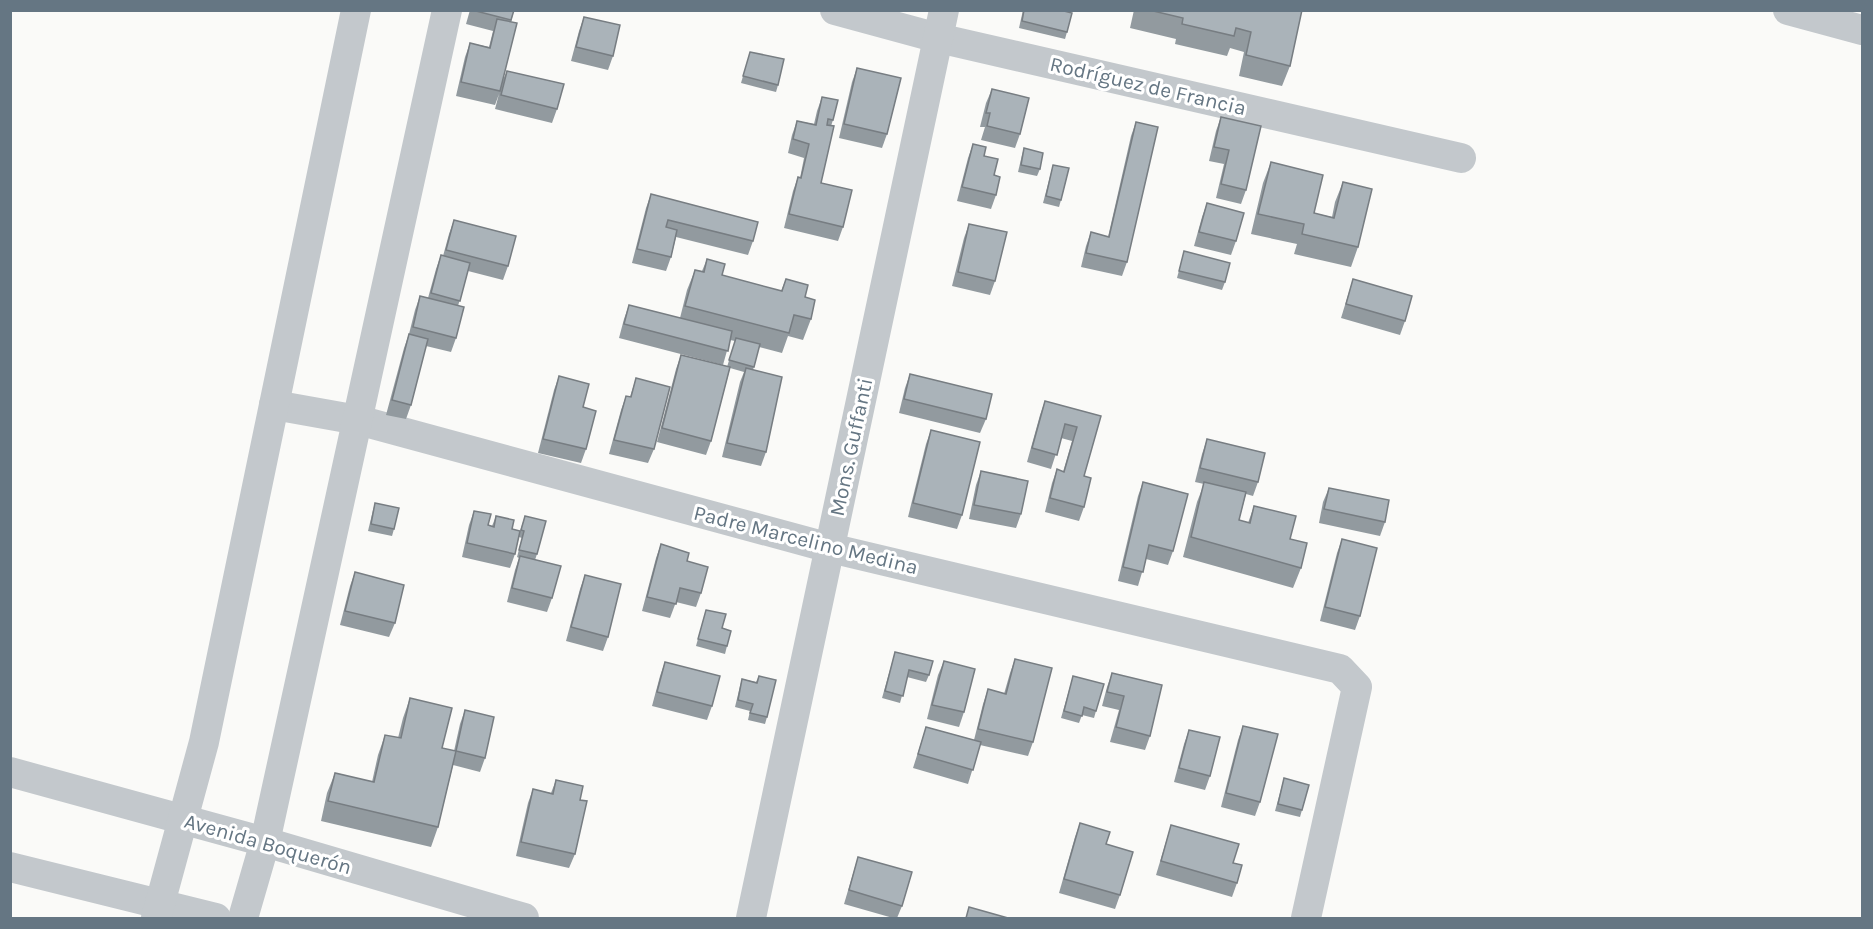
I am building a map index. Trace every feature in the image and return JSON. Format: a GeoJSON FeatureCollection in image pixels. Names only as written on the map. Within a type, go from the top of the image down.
{"type":"FeatureCollection","features":[{"type":"Feature","properties":{"kind":"street"},"geometry":{"type":"LineString","coordinates":[[158,911],[204,742],[356,10]]}},
{"type":"Feature","properties":{"kind":"street"},"geometry":{"type":"LineString","coordinates":[[243,918],[265,842],[447,10]]}},
{"type":"Feature","properties":{"kind":"street","name":"Rodríguez de Francia"},"geometry":{"type":"LineString","coordinates":[[835,10],[941,24],[1461,158]]}},
{"type":"Feature","properties":{"kind":"street"},"geometry":{"type":"LineString","coordinates":[[1788,10],[1863,30]]}},
{"type":"Feature","properties":{"kind":"street","name":"Mons. Guffanti"},"geometry":{"type":"LineString","coordinates":[[751,918],[941,24]]}},
{"type":"Feature","properties":{"kind":"street","name":"Padre Marcelino Medina"},"geometry":{"type":"LineString","coordinates":[[274,405],[358,420],[830,548],[1340,669],[1357,687],[1306,918]]}},
{"type":"Feature","properties":{"kind":"street","name":"Avenida Boquerón"},"geometry":{"type":"LineString","coordinates":[[10,772],[265,842],[524,918]]}},
{"type":"Feature","properties":{"kind":"street"},"geometry":{"type":"LineString","coordinates":[[10,867],[158,911],[216,918]]}},
{"type":"Feature","properties":{"kind":"building"},"geometry":{"type":"Polygon","coordinates":[[[472,10],[514,10],[511,20],[472,10]]]}},
{"type":"Feature","properties":{"kind":"building"},"geometry":{"type":"Polygon","coordinates":[[[1024,10],[1060,10],[1072,13],[1067,32],[1022,21],[1024,10]]]}},
{"type":"Feature","properties":{"kind":"building"},"geometry":{"type":"Polygon","coordinates":[[[1149,10],[1302,10],[1290,66],[1246,55],[1251,32],[1236,28],[1234,36],[1182,24],[1183,18],[1149,10]]]}},
{"type":"Feature","properties":{"kind":"building"},"geometry":{"type":"Polygon","coordinates":[[[584,17],[620,25],[613,56],[576,47],[584,17]]]}},
{"type":"Feature","properties":{"kind":"building"},"geometry":{"type":"Polygon","coordinates":[[[497,19],[517,23],[500,91],[461,82],[470,43],[490,48],[497,19]]]}},
{"type":"Feature","properties":{"kind":"building"},"geometry":{"type":"Polygon","coordinates":[[[750,52],[784,59],[778,85],[743,76],[750,52]]]}},
{"type":"Feature","properties":{"kind":"building"},"geometry":{"type":"Polygon","coordinates":[[[857,68],[901,78],[887,134],[844,124],[857,68]]]}},
{"type":"Feature","properties":{"kind":"building"},"geometry":{"type":"Polygon","coordinates":[[[507,71],[564,84],[557,109],[501,95],[507,71]]]}},
{"type":"Feature","properties":{"kind":"building"},"geometry":{"type":"Polygon","coordinates":[[[992,89],[1029,98],[1020,134],[987,126],[990,113],[986,113],[992,89]]]}},
{"type":"Feature","properties":{"kind":"building"},"geometry":{"type":"Polygon","coordinates":[[[822,97],[838,100],[833,120],[828,119],[827,125],[834,126],[821,183],[852,190],[843,227],[789,214],[809,144],[793,139],[797,121],[816,125],[822,97]]]}},
{"type":"Feature","properties":{"kind":"building"},"geometry":{"type":"Polygon","coordinates":[[[1221,117],[1261,126],[1246,190],[1221,184],[1229,150],[1214,147],[1221,117]]]}},
{"type":"Feature","properties":{"kind":"building"},"geometry":{"type":"Polygon","coordinates":[[[1136,122],[1158,127],[1127,262],[1086,253],[1091,232],[1109,237],[1136,122]]]}},
{"type":"Feature","properties":{"kind":"building"},"geometry":{"type":"Polygon","coordinates":[[[973,144],[986,147],[984,156],[998,159],[994,175],[1000,177],[996,195],[962,187],[973,144]]]}},
{"type":"Feature","properties":{"kind":"building"},"geometry":{"type":"Polygon","coordinates":[[[1024,148],[1043,153],[1040,169],[1021,165],[1024,148]]]}},
{"type":"Feature","properties":{"kind":"building"},"geometry":{"type":"Polygon","coordinates":[[[1271,162],[1323,175],[1314,213],[1334,218],[1343,182],[1372,189],[1358,247],[1302,234],[1304,224],[1258,214],[1271,162]]]}},
{"type":"Feature","properties":{"kind":"building"},"geometry":{"type":"Polygon","coordinates":[[[1053,165],[1069,168],[1061,200],[1046,196],[1053,165]]]}},
{"type":"Feature","properties":{"kind":"building"},"geometry":{"type":"Polygon","coordinates":[[[651,194],[758,222],[753,241],[668,220],[666,227],[677,230],[671,257],[637,249],[651,194]]]}},
{"type":"Feature","properties":{"kind":"building"},"geometry":{"type":"Polygon","coordinates":[[[1207,203],[1244,213],[1236,241],[1199,232],[1207,203]]]}},
{"type":"Feature","properties":{"kind":"building"},"geometry":{"type":"Polygon","coordinates":[[[454,220],[516,236],[508,266],[446,250],[454,220]]]}},
{"type":"Feature","properties":{"kind":"building"},"geometry":{"type":"Polygon","coordinates":[[[969,224],[1007,232],[995,281],[958,272],[969,224]]]}},
{"type":"Feature","properties":{"kind":"building"},"geometry":{"type":"Polygon","coordinates":[[[1184,251],[1230,263],[1225,282],[1179,271],[1184,251]]]}},
{"type":"Feature","properties":{"kind":"building"},"geometry":{"type":"Polygon","coordinates":[[[441,255],[470,263],[460,301],[431,293],[441,255]]]}},
{"type":"Feature","properties":{"kind":"building"},"geometry":{"type":"Polygon","coordinates":[[[707,259],[725,264],[722,275],[782,291],[786,279],[808,285],[805,297],[815,300],[811,319],[794,315],[789,333],[685,306],[695,270],[704,272],[707,259]]]}},
{"type":"Feature","properties":{"kind":"building"},"geometry":{"type":"Polygon","coordinates":[[[1353,279],[1412,296],[1405,321],[1346,304],[1353,279]]]}},
{"type":"Feature","properties":{"kind":"building"},"geometry":{"type":"Polygon","coordinates":[[[420,296],[464,307],[456,338],[413,327],[420,296]]]}},
{"type":"Feature","properties":{"kind":"building"},"geometry":{"type":"Polygon","coordinates":[[[629,305],[732,331],[728,351],[624,324],[629,305]]]}},
{"type":"Feature","properties":{"kind":"building"},"geometry":{"type":"Polygon","coordinates":[[[409,334],[428,339],[411,405],[392,400],[409,334]]]}},
{"type":"Feature","properties":{"kind":"building"},"geometry":{"type":"Polygon","coordinates":[[[736,338],[760,344],[754,367],[729,360],[736,338]]]}},
{"type":"Feature","properties":{"kind":"building"},"geometry":{"type":"Polygon","coordinates":[[[681,355],[730,367],[711,441],[662,428],[681,355]]]}},
{"type":"Feature","properties":{"kind":"building"},"geometry":{"type":"Polygon","coordinates":[[[746,368],[782,377],[766,452],[727,443],[746,368]]]}},
{"type":"Feature","properties":{"kind":"building"},"geometry":{"type":"Polygon","coordinates":[[[910,374],[992,394],[986,419],[904,399],[910,374]]]}},
{"type":"Feature","properties":{"kind":"building"},"geometry":{"type":"Polygon","coordinates":[[[559,376],[589,384],[583,407],[596,411],[586,449],[543,439],[559,376]]]}},
{"type":"Feature","properties":{"kind":"building"},"geometry":{"type":"Polygon","coordinates":[[[636,378],[670,387],[654,449],[614,440],[626,396],[631,397],[636,378]]]}},
{"type":"Feature","properties":{"kind":"building"},"geometry":{"type":"Polygon","coordinates":[[[1045,401],[1101,416],[1084,476],[1091,478],[1084,507],[1050,498],[1057,469],[1064,472],[1077,427],[1065,424],[1057,455],[1032,448],[1045,401]]]}},
{"type":"Feature","properties":{"kind":"building"},"geometry":{"type":"Polygon","coordinates":[[[931,430],[980,442],[962,515],[913,503],[931,430]]]}},
{"type":"Feature","properties":{"kind":"building"},"geometry":{"type":"Polygon","coordinates":[[[1207,439],[1265,453],[1258,482],[1200,468],[1207,439]]]}},
{"type":"Feature","properties":{"kind":"building"},"geometry":{"type":"Polygon","coordinates":[[[981,471],[1028,481],[1021,514],[974,505],[981,471]]]}},
{"type":"Feature","properties":{"kind":"building"},"geometry":{"type":"Polygon","coordinates":[[[1143,482],[1188,494],[1173,551],[1149,545],[1143,572],[1123,567],[1143,482]]]}},
{"type":"Feature","properties":{"kind":"building"},"geometry":{"type":"Polygon","coordinates":[[[1204,482],[1246,492],[1239,520],[1250,523],[1254,506],[1296,516],[1290,539],[1307,543],[1301,568],[1191,537],[1204,482]]]}},
{"type":"Feature","properties":{"kind":"building"},"geometry":{"type":"Polygon","coordinates":[[[1329,488],[1389,500],[1385,522],[1324,509],[1329,488]]]}},
{"type":"Feature","properties":{"kind":"building"},"geometry":{"type":"Polygon","coordinates":[[[375,503],[399,508],[394,529],[371,524],[375,503]]]}},
{"type":"Feature","properties":{"kind":"building"},"geometry":{"type":"Polygon","coordinates":[[[474,511],[491,514],[488,525],[494,527],[496,516],[514,520],[512,529],[520,531],[515,554],[467,543],[474,511]]]}},
{"type":"Feature","properties":{"kind":"building"},"geometry":{"type":"Polygon","coordinates":[[[525,516],[546,521],[537,554],[519,550],[525,516]]]}},
{"type":"Feature","properties":{"kind":"building"},"geometry":{"type":"Polygon","coordinates":[[[1342,539],[1377,548],[1360,616],[1325,607],[1342,539]]]}},
{"type":"Feature","properties":{"kind":"building"},"geometry":{"type":"Polygon","coordinates":[[[661,544],[689,553],[687,561],[708,567],[701,593],[680,588],[676,604],[647,597],[661,544]]]}},
{"type":"Feature","properties":{"kind":"building"},"geometry":{"type":"Polygon","coordinates":[[[520,556],[561,566],[552,598],[512,588],[520,556]]]}},
{"type":"Feature","properties":{"kind":"building"},"geometry":{"type":"Polygon","coordinates":[[[355,572],[404,585],[395,623],[345,611],[355,572]]]}},
{"type":"Feature","properties":{"kind":"building"},"geometry":{"type":"Polygon","coordinates":[[[585,575],[621,584],[608,637],[571,627],[585,575]]]}},
{"type":"Feature","properties":{"kind":"building"},"geometry":{"type":"Polygon","coordinates":[[[706,610],[726,614],[722,628],[731,631],[727,646],[698,639],[706,610]]]}},
{"type":"Feature","properties":{"kind":"building"},"geometry":{"type":"Polygon","coordinates":[[[895,652],[933,661],[929,675],[909,670],[903,696],[885,691],[895,652]]]}},
{"type":"Feature","properties":{"kind":"building"},"geometry":{"type":"Polygon","coordinates":[[[1015,659],[1052,668],[1033,742],[978,729],[988,689],[1006,694],[1015,659]]]}},
{"type":"Feature","properties":{"kind":"building"},"geometry":{"type":"Polygon","coordinates":[[[944,661],[975,669],[964,712],[932,705],[944,661]]]}},
{"type":"Feature","properties":{"kind":"building"},"geometry":{"type":"Polygon","coordinates":[[[665,662],[720,676],[712,706],[657,692],[665,662]]]}},
{"type":"Feature","properties":{"kind":"building"},"geometry":{"type":"Polygon","coordinates":[[[1112,673],[1162,685],[1150,736],[1116,727],[1124,696],[1107,692],[1112,673]]]}},
{"type":"Feature","properties":{"kind":"building"},"geometry":{"type":"Polygon","coordinates":[[[759,676],[776,680],[767,717],[750,713],[753,704],[738,700],[742,679],[757,683],[759,676]]]}},
{"type":"Feature","properties":{"kind":"building"},"geometry":{"type":"Polygon","coordinates":[[[1073,676],[1104,684],[1096,711],[1084,707],[1082,716],[1064,711],[1073,676]]]}},
{"type":"Feature","properties":{"kind":"building"},"geometry":{"type":"Polygon","coordinates":[[[410,698],[452,708],[442,748],[456,751],[438,827],[328,801],[335,773],[374,782],[385,735],[401,738],[410,698]]]}},
{"type":"Feature","properties":{"kind":"building"},"geometry":{"type":"Polygon","coordinates":[[[465,710],[494,717],[485,758],[456,751],[465,710]]]}},
{"type":"Feature","properties":{"kind":"building"},"geometry":{"type":"Polygon","coordinates":[[[1243,726],[1278,734],[1260,802],[1226,793],[1243,726]]]}},
{"type":"Feature","properties":{"kind":"building"},"geometry":{"type":"Polygon","coordinates":[[[926,727],[981,742],[973,770],[918,754],[926,727]]]}},
{"type":"Feature","properties":{"kind":"building"},"geometry":{"type":"Polygon","coordinates":[[[1189,730],[1220,737],[1210,776],[1179,768],[1189,730]]]}},
{"type":"Feature","properties":{"kind":"building"},"geometry":{"type":"Polygon","coordinates":[[[1284,778],[1309,785],[1302,810],[1278,804],[1284,778]]]}},
{"type":"Feature","properties":{"kind":"building"},"geometry":{"type":"Polygon","coordinates":[[[556,780],[583,786],[580,800],[587,801],[575,854],[521,842],[533,789],[553,794],[556,780]]]}},
{"type":"Feature","properties":{"kind":"building"},"geometry":{"type":"Polygon","coordinates":[[[1080,823],[1110,832],[1106,844],[1133,852],[1120,895],[1064,879],[1080,823]]]}},
{"type":"Feature","properties":{"kind":"building"},"geometry":{"type":"Polygon","coordinates":[[[1171,825],[1239,844],[1233,863],[1242,865],[1237,883],[1161,861],[1171,825]]]}},
{"type":"Feature","properties":{"kind":"building"},"geometry":{"type":"Polygon","coordinates":[[[858,857],[912,872],[902,906],[849,890],[858,857]]]}},
{"type":"Feature","properties":{"kind":"building"},"geometry":{"type":"Polygon","coordinates":[[[969,907],[1008,918],[966,918],[969,907]]]}}]}
